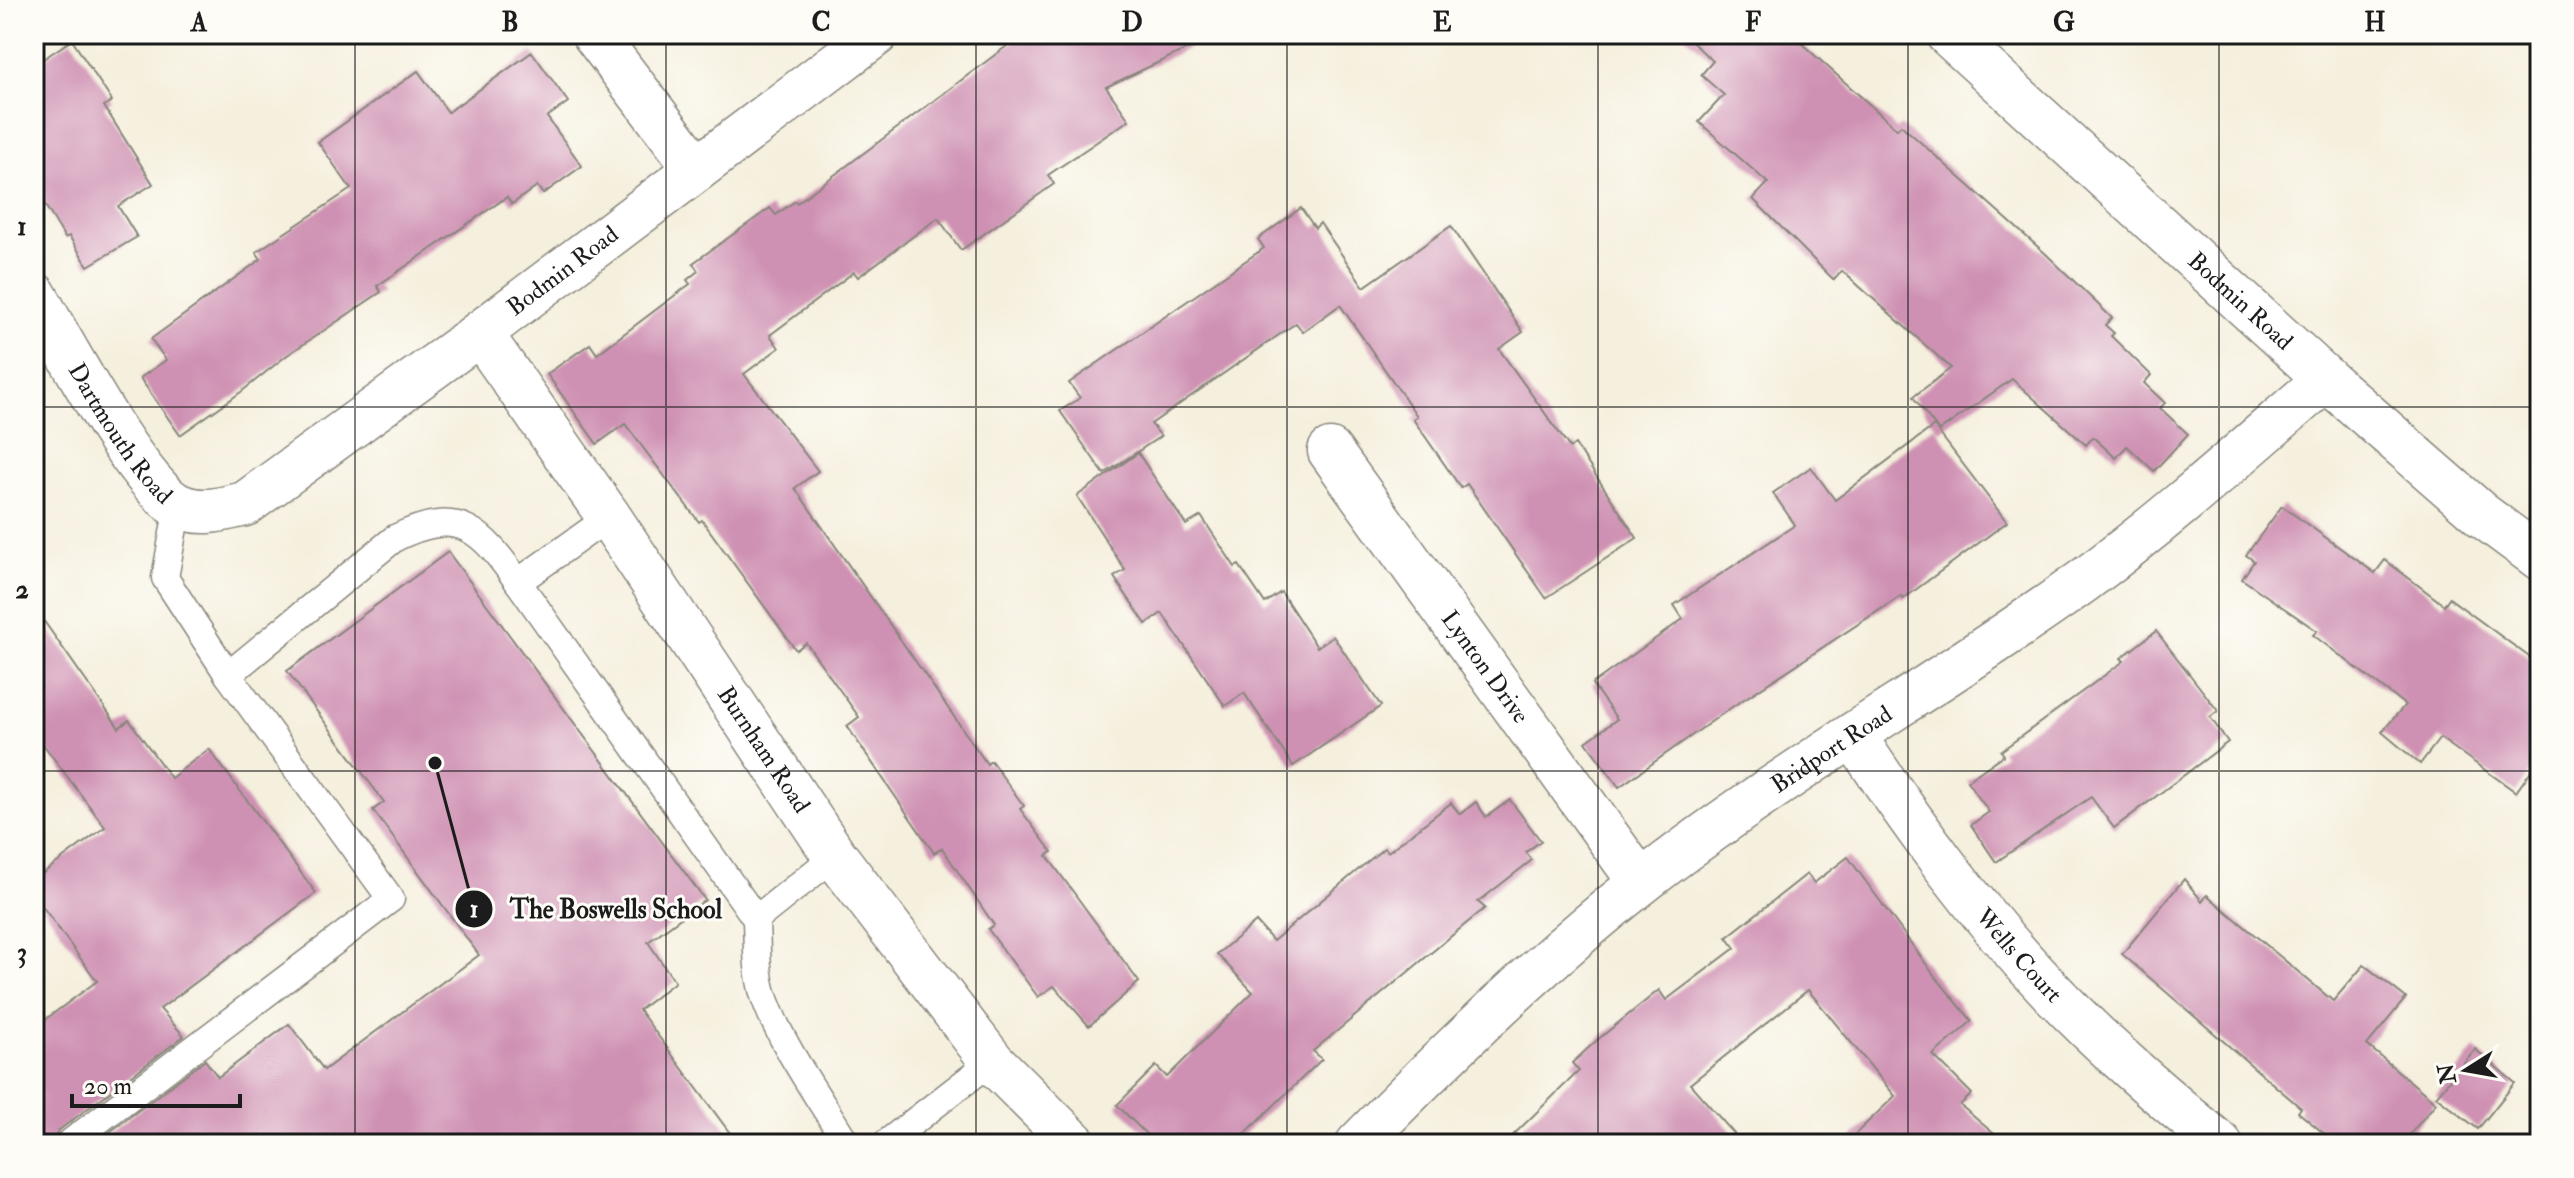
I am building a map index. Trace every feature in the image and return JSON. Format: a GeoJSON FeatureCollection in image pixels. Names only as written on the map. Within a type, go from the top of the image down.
{"type":"FeatureCollection","features":[{"type":"Feature","properties":{"kind":"street"},"geometry":{"type":"LineString","coordinates":[[594,34],[697,169]]}},
{"type":"Feature","properties":{"kind":"street","name":"Bodmin Road"},"geometry":{"type":"LineString","coordinates":[[245,504],[480,333],[876,34]]}},
{"type":"Feature","properties":{"kind":"street","name":"Bodmin Road"},"geometry":{"type":"LineString","coordinates":[[1948,34],[2326,379],[2482,515],[2540,558]]}},
{"type":"Feature","properties":{"kind":"street","name":"Dartmouth Road"},"geometry":{"type":"LineString","coordinates":[[34,294],[149,481],[178,505],[206,512],[245,504]]}},
{"type":"Feature","properties":{"kind":"street","name":"Burnham Road"},"geometry":{"type":"LineString","coordinates":[[480,333],[609,517],[835,856],[992,1061],[1075,1144]]}},
{"type":"Feature","properties":{"kind":"street","name":"Bridport Road"},"geometry":{"type":"LineString","coordinates":[[1358,1144],[1531,977],[1641,883],[1853,735],[2084,581],[2197,491],[2326,379]]}},
{"type":"Feature","properties":{"kind":"street","name":"Lynton Drive"},"geometry":{"type":"LineString","coordinates":[[1330,451],[1641,883]]}},
{"type":"Feature","properties":{"kind":"street","name":"Wells Court"},"geometry":{"type":"LineString","coordinates":[[1853,735],[1912,824],[1975,904],[2050,990],[2142,1079],[2220,1144]]}},
{"type":"Feature","properties":{"kind":"lane"},"geometry":{"type":"LineString","coordinates":[[68,1144],[391,899],[228,675],[165,578],[178,505]]}},
{"type":"Feature","properties":{"kind":"lane"},"geometry":{"type":"LineString","coordinates":[[518,582],[609,517]]}},
{"type":"Feature","properties":{"kind":"lane"},"geometry":{"type":"LineString","coordinates":[[228,675],[395,538],[418,527],[442,524],[473,529],[495,549],[756,919],[757,960],[763,992],[775,1022],[847,1144]]}},
{"type":"Feature","properties":{"kind":"lane"},"geometry":{"type":"LineString","coordinates":[[756,919],[835,856]]}},
{"type":"Feature","properties":{"kind":"lane"},"geometry":{"type":"LineString","coordinates":[[885,1144],[992,1061]]}},
{"type":"Feature","properties":{"kind":"building"},"geometry":{"type":"Polygon","coordinates":[[[1023,34],[1219,34],[1106,87],[1129,120],[1048,175],[1054,184],[961,250],[938,218],[858,277],[854,272],[770,335],[779,348],[744,374],[818,471],[795,488],[987,764],[991,761],[1024,806],[1020,809],[1052,852],[1047,856],[1139,982],[1089,1026],[1054,986],[1038,997],[988,929],[994,925],[942,848],[934,853],[847,726],[859,717],[806,643],[796,650],[702,520],[699,522],[625,424],[597,444],[547,374],[590,344],[597,354],[690,284],[687,280],[698,271],[693,263],[770,208],[776,215],[795,201],[797,203],[1023,34]]]}},
{"type":"Feature","properties":{"kind":"building"},"geometry":{"type":"Polygon","coordinates":[[[1683,34],[1791,34],[1897,129],[1901,125],[2046,254],[2112,318],[2105,325],[2114,333],[2111,336],[2151,375],[2144,383],[2165,403],[2160,408],[2188,434],[2154,471],[2127,446],[2116,458],[2093,437],[2086,445],[2012,379],[1939,431],[1913,397],[1951,368],[1842,271],[1834,280],[1753,199],[1768,183],[1699,122],[1724,95],[1701,75],[1713,61],[1683,34]]]}},
{"type":"Feature","properties":{"kind":"building"},"geometry":{"type":"Polygon","coordinates":[[[72,40],[112,101],[104,106],[153,184],[118,206],[137,237],[88,266],[69,236],[65,238],[34,187],[34,65],[72,40]]]}},
{"type":"Feature","properties":{"kind":"building"},"geometry":{"type":"Polygon","coordinates":[[[532,52],[568,102],[547,117],[582,166],[543,194],[537,186],[512,204],[507,197],[377,286],[381,292],[286,356],[180,435],[140,378],[166,360],[151,339],[261,259],[256,252],[351,189],[318,142],[418,71],[448,112],[532,52]]]}},
{"type":"Feature","properties":{"kind":"building"},"geometry":{"type":"Polygon","coordinates":[[[1301,208],[1315,228],[1320,223],[1364,287],[1451,226],[1523,332],[1499,349],[1570,448],[1575,444],[1637,538],[1546,598],[1467,484],[1461,488],[1413,419],[1417,416],[1340,305],[1303,332],[1296,323],[1151,424],[1161,436],[1104,474],[1060,411],[1080,398],[1069,383],[1264,248],[1258,239],[1301,208]]]}},
{"type":"Feature","properties":{"kind":"building"},"geometry":{"type":"Polygon","coordinates":[[[1934,426],[2007,522],[1903,599],[1901,596],[1732,707],[1619,787],[1586,742],[1617,719],[1592,684],[1683,619],[1674,605],[1795,525],[1773,493],[1811,467],[1835,500],[1934,426]]]}},
{"type":"Feature","properties":{"kind":"building"},"geometry":{"type":"Polygon","coordinates":[[[1138,453],[1186,525],[1201,516],[1235,567],[1239,565],[1265,603],[1281,592],[1317,647],[1333,636],[1381,706],[1293,766],[1244,693],[1225,706],[1162,613],[1146,624],[1114,577],[1125,570],[1077,496],[1138,453]]]}},
{"type":"Feature","properties":{"kind":"building"},"geometry":{"type":"Polygon","coordinates":[[[2282,506],[2375,573],[2385,560],[2444,605],[2449,598],[2540,665],[2540,758],[2516,792],[2440,738],[2420,764],[2382,732],[2405,705],[2313,635],[2317,631],[2242,579],[2254,561],[2246,555],[2282,506]]]}},
{"type":"Feature","properties":{"kind":"building"},"geometry":{"type":"Polygon","coordinates":[[[448,552],[705,900],[648,942],[675,982],[639,1010],[738,1144],[94,1144],[205,1060],[218,1077],[289,1024],[324,1070],[479,955],[373,810],[384,802],[287,671],[448,552]]]}},
{"type":"Feature","properties":{"kind":"building"},"geometry":{"type":"Polygon","coordinates":[[[34,607],[119,728],[129,720],[171,778],[209,749],[316,893],[160,1009],[184,1036],[58,1131],[52,1144],[34,1144],[34,1028],[97,981],[34,895],[34,880],[105,827],[34,732],[34,607]]]}},
{"type":"Feature","properties":{"kind":"building"},"geometry":{"type":"Polygon","coordinates":[[[2156,631],[2218,711],[2210,717],[2228,742],[2114,828],[2091,797],[1996,862],[1971,825],[1989,812],[1967,781],[2004,755],[2001,751],[2124,661],[2121,658],[2156,631]]]}},
{"type":"Feature","properties":{"kind":"building"},"geometry":{"type":"Polygon","coordinates":[[[1510,800],[1541,841],[1526,852],[1532,860],[1478,902],[1485,908],[1313,1051],[1322,1059],[1234,1144],[1156,1144],[1117,1105],[1156,1066],[1167,1077],[1253,992],[1217,954],[1256,922],[1273,941],[1384,848],[1388,852],[1451,803],[1460,814],[1476,802],[1486,817],[1510,800]]]}},
{"type":"Feature","properties":{"kind":"building"},"geometry":{"type":"Polygon","coordinates":[[[1848,857],[1934,975],[1972,1021],[1933,1055],[1972,1094],[1960,1105],[2006,1144],[1845,1144],[1895,1096],[1808,990],[1690,1084],[1743,1144],[1504,1144],[1579,1071],[1572,1063],[1596,1041],[1659,990],[1666,1000],[1735,948],[1727,937],[1807,874],[1814,883],[1848,857]]]}},
{"type":"Feature","properties":{"kind":"building"},"geometry":{"type":"Polygon","coordinates":[[[2184,879],[2202,901],[2207,895],[2333,1001],[2364,965],[2406,998],[2367,1045],[2436,1103],[2402,1144],[2337,1144],[2298,1112],[2301,1108],[2122,954],[2184,879]]]}},
{"type":"Feature","properties":{"kind":"building"},"geometry":{"type":"Polygon","coordinates":[[[2475,1049],[2515,1083],[2478,1129],[2436,1096],[2475,1049]]]}},
{"type":"Feature","properties":{"kind":"place","name":"The Boswells School"},"geometry":{"type":"Point","coordinates":[435,763]}}]}
